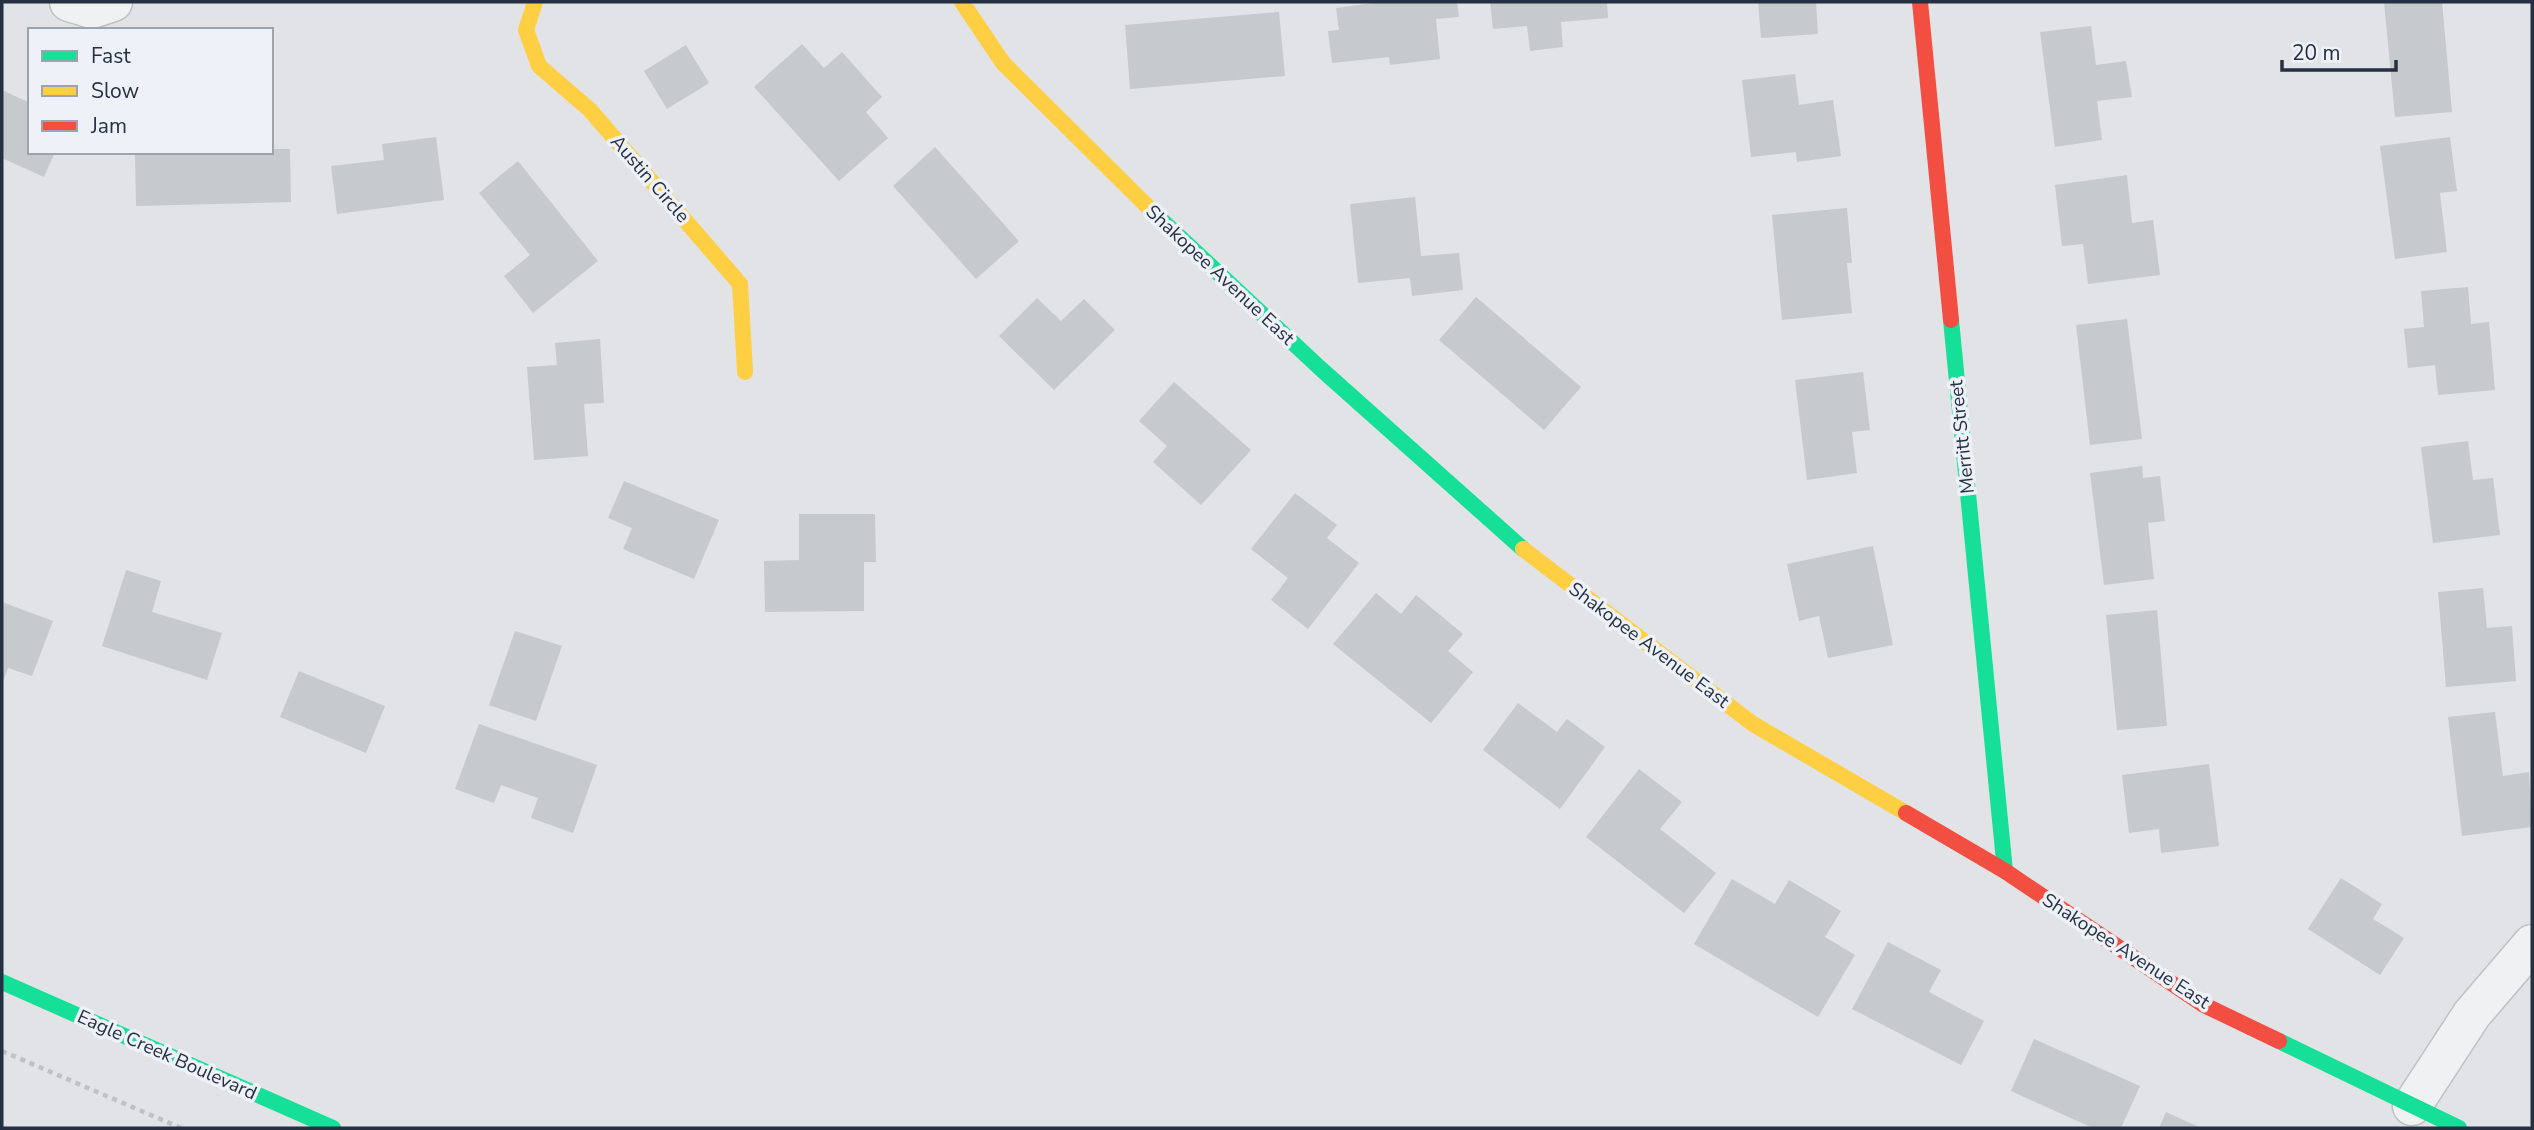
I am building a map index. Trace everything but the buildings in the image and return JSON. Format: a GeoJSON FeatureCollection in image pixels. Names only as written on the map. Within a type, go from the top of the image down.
{"type":"FeatureCollection","features":[{"type":"Feature","properties":{"kind":"street"},"geometry":{"type":"LineString","coordinates":[[69,2],[92,9],[113,2]]}},
{"type":"Feature","properties":{"kind":"street","name":"Austin Circle"},"geometry":{"type":"LineString","coordinates":[[534,2],[526,30],[539,65],[590,110],[740,284],[746,372]]}},
{"type":"Feature","properties":{"kind":"street","name":"Shakopee Avenue East"},"geometry":{"type":"LineString","coordinates":[[962,2],[1003,63],[1146,206],[1530,555],[1753,724],[2005,871],[2204,1005],[2459,1128]]}},
{"type":"Feature","properties":{"kind":"street","name":"Merritt Street"},"geometry":{"type":"LineString","coordinates":[[1920,2],[2005,871]]}},
{"type":"Feature","properties":{"kind":"street"},"geometry":{"type":"LineString","coordinates":[[2412,1106],[2472,1014],[2532,944]]}},
{"type":"Feature","properties":{"kind":"street","name":"Eagle Creek Boulevard"},"geometry":{"type":"LineString","coordinates":[[2,982],[333,1128]]}},
{"type":"Feature","properties":{"kind":"path"},"geometry":{"type":"LineString","coordinates":[[2,1051],[181,1128]]}},
{"type":"Feature","properties":{"kind":"traffic: fast"},"geometry":{"type":"LineString","coordinates":[[1154,213],[1321,369],[1523,549]]}},
{"type":"Feature","properties":{"kind":"traffic: fast"},"geometry":{"type":"LineString","coordinates":[[1951,320],[2005,871]]}},
{"type":"Feature","properties":{"kind":"traffic: fast"},"geometry":{"type":"LineString","coordinates":[[2,982],[333,1128]]}},
{"type":"Feature","properties":{"kind":"traffic: fast"},"geometry":{"type":"LineString","coordinates":[[2279,1041],[2459,1128]]}},
{"type":"Feature","properties":{"kind":"traffic: slow"},"geometry":{"type":"LineString","coordinates":[[535,2],[526,30],[539,66],[590,110],[740,284],[745,372]]}},
{"type":"Feature","properties":{"kind":"traffic: slow"},"geometry":{"type":"LineString","coordinates":[[962,2],[1003,63],[1154,213]]}},
{"type":"Feature","properties":{"kind":"traffic: slow"},"geometry":{"type":"LineString","coordinates":[[1523,549],[1753,724],[1906,813]]}},
{"type":"Feature","properties":{"kind":"traffic: jam"},"geometry":{"type":"LineString","coordinates":[[1920,2],[1951,320]]}},
{"type":"Feature","properties":{"kind":"traffic: jam"},"geometry":{"type":"LineString","coordinates":[[1906,813],[2005,871],[2204,1005],[2279,1041]]}}]}
